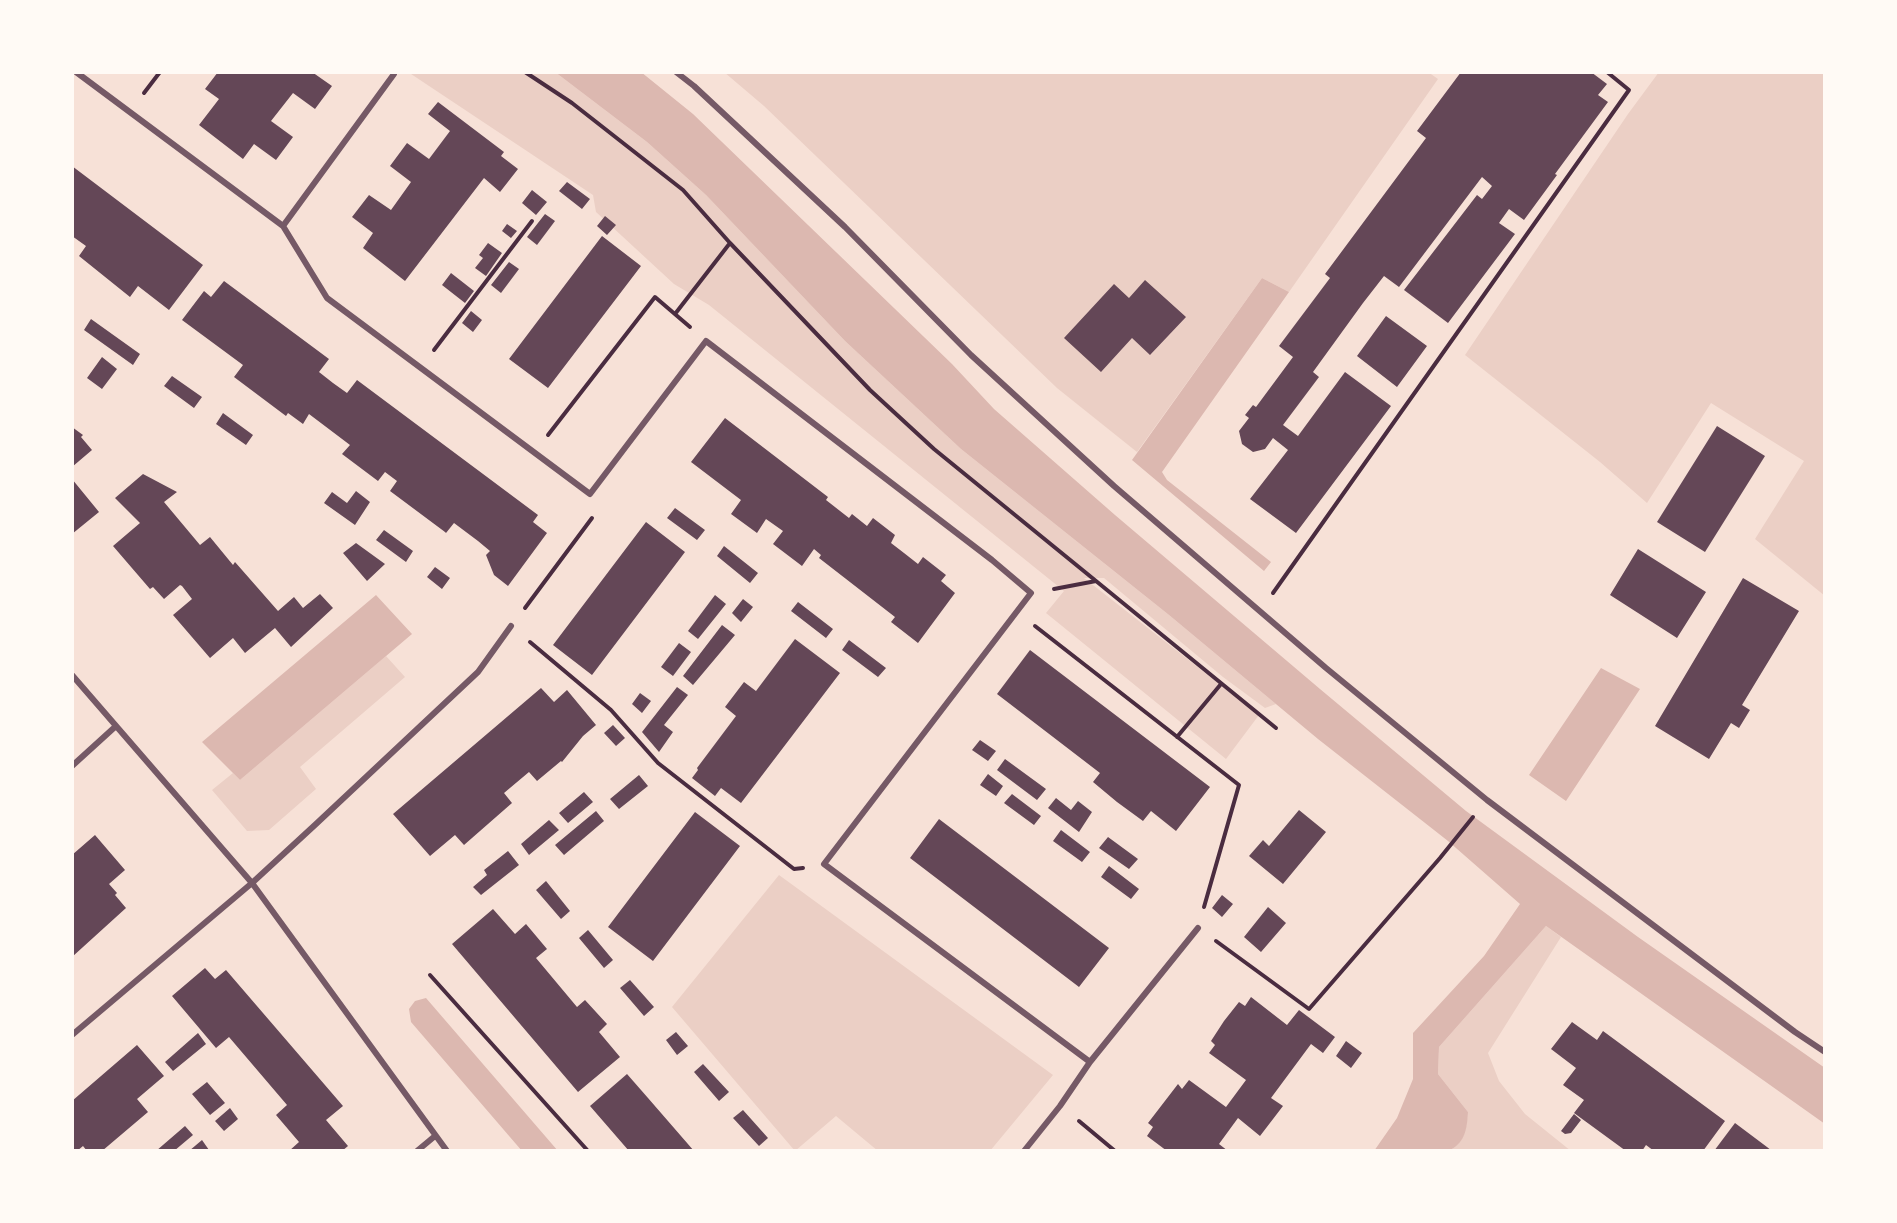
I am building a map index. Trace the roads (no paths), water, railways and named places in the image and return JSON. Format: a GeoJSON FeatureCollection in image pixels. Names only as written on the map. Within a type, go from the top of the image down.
{"type":"FeatureCollection","features":[{"type":"Feature","properties":{"kind":"street"},"geometry":{"type":"LineString","coordinates":[[76,72],[283,226],[327,298],[590,494],[706,341],[992,560],[1031,593],[824,864],[1090,1062]]}},
{"type":"Feature","properties":{"kind":"street"},"geometry":{"type":"LineString","coordinates":[[675,72],[694,86],[845,227],[971,355],[1114,486],[1326,668],[1487,800],[1795,1032],[1825,1052]]}},
{"type":"Feature","properties":{"kind":"street"},"geometry":{"type":"LineString","coordinates":[[283,226],[394,74]]}},
{"type":"Feature","properties":{"kind":"street"},"geometry":{"type":"LineString","coordinates":[[72,1035],[252,883],[478,672],[511,626]]}},
{"type":"Feature","properties":{"kind":"street"},"geometry":{"type":"LineString","coordinates":[[72,675],[252,883],[447,1151]]}},
{"type":"Feature","properties":{"kind":"street"},"geometry":{"type":"LineString","coordinates":[[72,766],[116,726]]}},
{"type":"Feature","properties":{"kind":"street"},"geometry":{"type":"LineString","coordinates":[[1024,1151],[1060,1106],[1090,1062],[1198,928]]}},
{"type":"Feature","properties":{"kind":"street"},"geometry":{"type":"LineString","coordinates":[[417,1151],[435,1136]]}}]}
